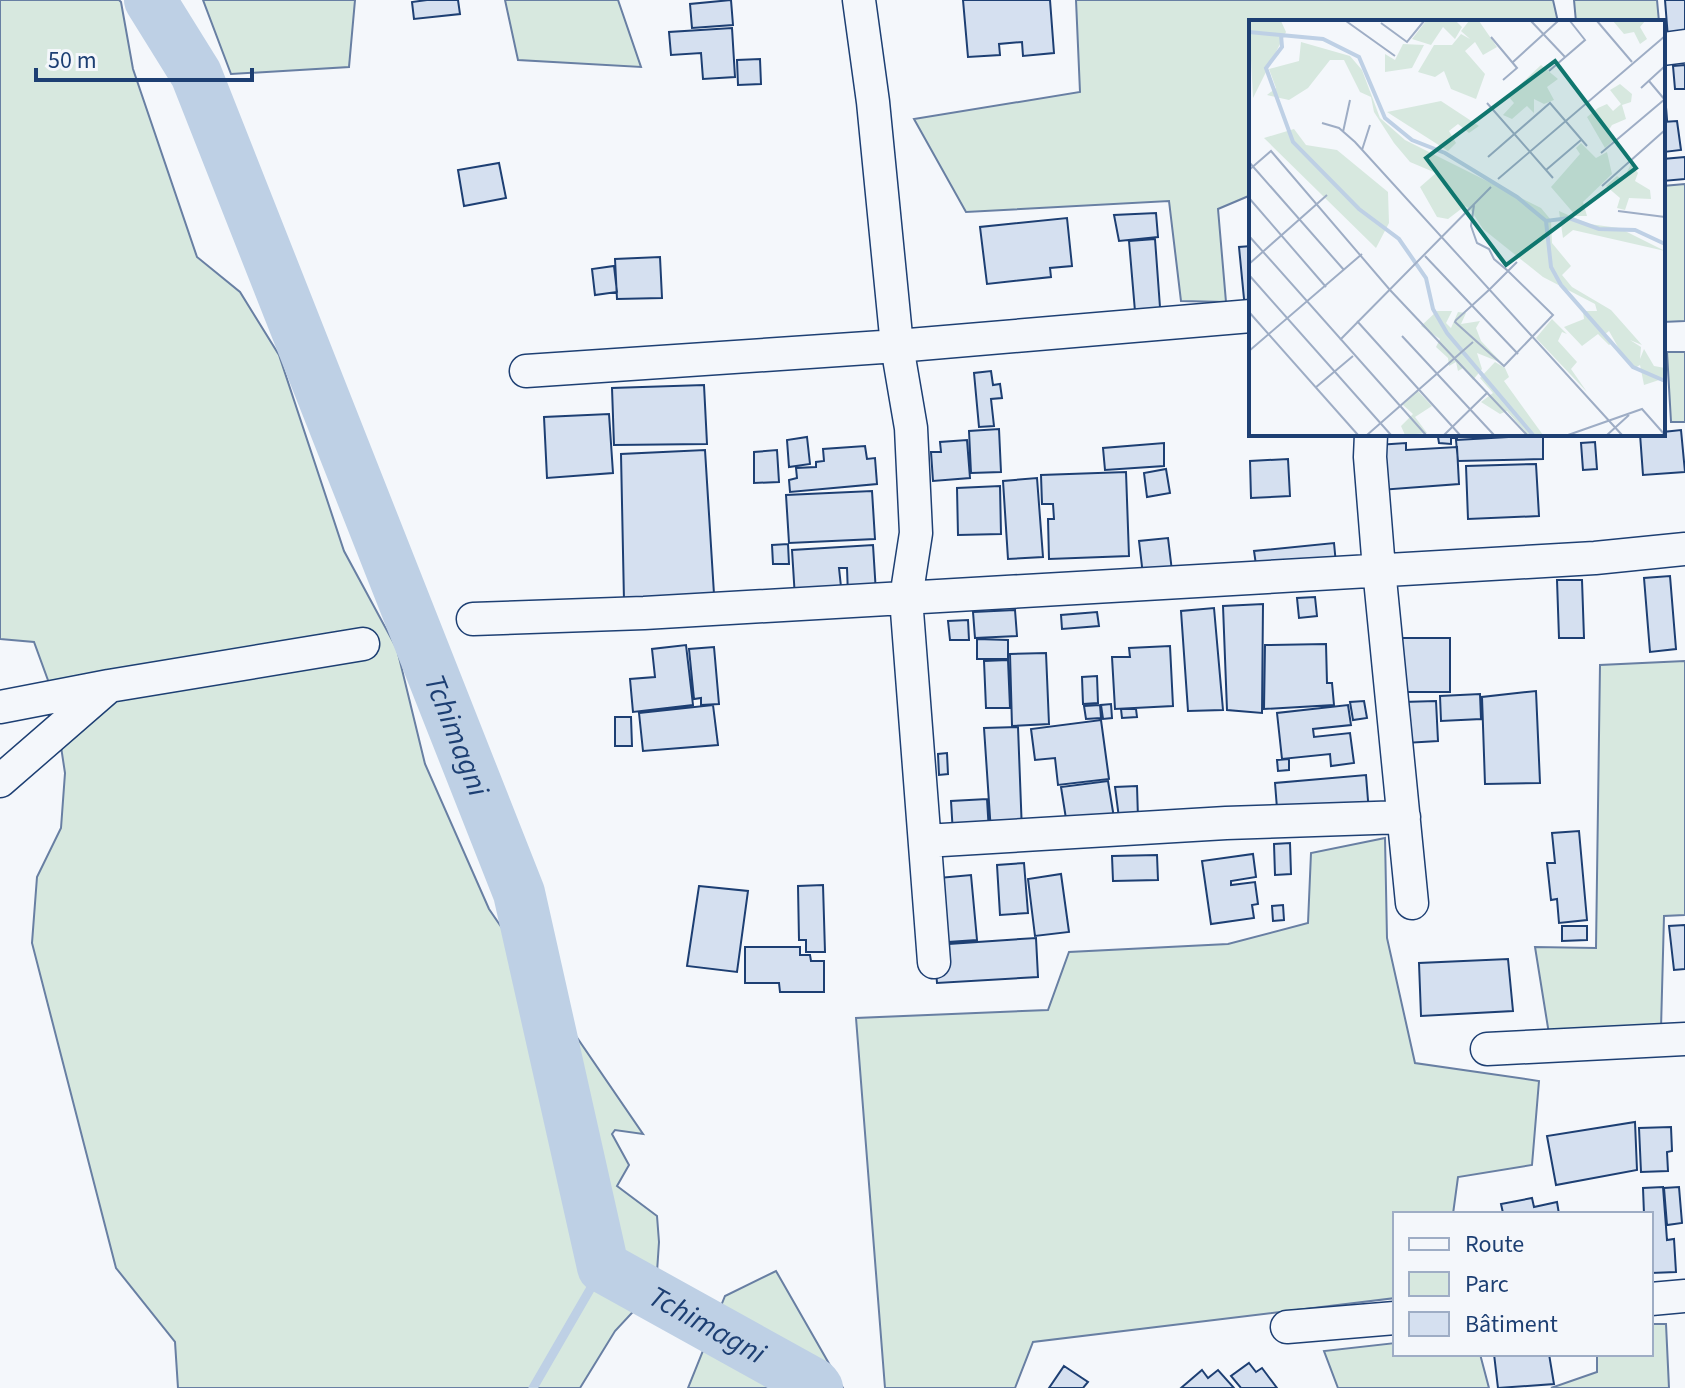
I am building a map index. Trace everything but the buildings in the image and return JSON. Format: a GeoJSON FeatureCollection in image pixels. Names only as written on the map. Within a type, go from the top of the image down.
{"type":"FeatureCollection","features":[{"type":"Feature","properties":{"kind":"street"},"geometry":{"type":"LineString","coordinates":[[859,0],[873,102],[897,346],[911,428],[916,533],[906,598],[934,962]]}},
{"type":"Feature","properties":{"kind":"street"},"geometry":{"type":"LineString","coordinates":[[1665,49],[1685,46]]}},
{"type":"Feature","properties":{"kind":"street"},"geometry":{"type":"LineString","coordinates":[[526,371],[897,346],[1249,316]]}},
{"type":"Feature","properties":{"kind":"street"},"geometry":{"type":"LineString","coordinates":[[1371,436],[1379,569],[1412,903]]}},
{"type":"Feature","properties":{"kind":"street"},"geometry":{"type":"LineString","coordinates":[[473,619],[906,598],[1595,558],[1685,549]]}},
{"type":"Feature","properties":{"kind":"street"},"geometry":{"type":"LineString","coordinates":[[0,707],[363,644]]}},
{"type":"Feature","properties":{"kind":"street"},"geometry":{"type":"LineString","coordinates":[[0,781],[109,686]]}},
{"type":"Feature","properties":{"kind":"street"},"geometry":{"type":"LineString","coordinates":[[925,841],[1226,823],[1404,817]]}},
{"type":"Feature","properties":{"kind":"street"},"geometry":{"type":"LineString","coordinates":[[1487,1049],[1685,1039]]}},
{"type":"Feature","properties":{"kind":"street"},"geometry":{"type":"LineString","coordinates":[[1653,1299],[1685,1296]]}},
{"type":"Feature","properties":{"kind":"street"},"geometry":{"type":"LineString","coordinates":[[1287,1327],[1393,1318]]}},
{"type":"Feature","properties":{"kind":"green space"},"geometry":{"type":"Polygon","coordinates":[[[0,0],[121,2],[133,69],[197,257],[240,292],[279,355],[344,551],[397,649],[425,764],[489,909],[643,1134],[615,1130],[612,1134],[629,1165],[617,1186],[657,1216],[656,1287],[615,1331],[580,1388],[178,1388],[175,1342],[116,1268],[32,943],[37,877],[61,828],[65,773],[53,694],[34,642],[0,639],[0,0]]]}},
{"type":"Feature","properties":{"kind":"green space"},"geometry":{"type":"Polygon","coordinates":[[[203,0],[355,0],[349,67],[231,74],[203,0]]]}},
{"type":"Feature","properties":{"kind":"green space"},"geometry":{"type":"Polygon","coordinates":[[[505,0],[618,0],[641,67],[518,60],[505,0]]]}},
{"type":"Feature","properties":{"kind":"green space"},"geometry":{"type":"Polygon","coordinates":[[[1076,0],[1553,0],[1558,20],[1249,20],[1249,196],[1218,209],[1226,302],[1181,301],[1169,201],[966,212],[914,119],[1080,92],[1076,0]]]}},
{"type":"Feature","properties":{"kind":"green space"},"geometry":{"type":"Polygon","coordinates":[[[1574,0],[1657,0],[1659,20],[1576,20],[1574,0]]]}},
{"type":"Feature","properties":{"kind":"green space"},"geometry":{"type":"Polygon","coordinates":[[[1685,184],[1685,321],[1665,322],[1665,186],[1685,184]]]}},
{"type":"Feature","properties":{"kind":"green space"},"geometry":{"type":"Polygon","coordinates":[[[1667,352],[1685,352],[1685,422],[1671,422],[1667,352]]]}},
{"type":"Feature","properties":{"kind":"green space"},"geometry":{"type":"Polygon","coordinates":[[[1685,661],[1685,915],[1664,916],[1661,1029],[1549,1034],[1535,947],[1596,948],[1600,665],[1685,661]]]}},
{"type":"Feature","properties":{"kind":"green space"},"geometry":{"type":"Polygon","coordinates":[[[1385,838],[1387,938],[1415,1063],[1539,1081],[1532,1165],[1458,1177],[1453,1212],[1393,1212],[1393,1298],[1033,1342],[1015,1388],[885,1388],[856,1018],[1048,1010],[1069,952],[1228,944],[1308,923],[1311,853],[1385,838]]]}},
{"type":"Feature","properties":{"kind":"green space"},"geometry":{"type":"Polygon","coordinates":[[[776,1271],[843,1388],[688,1388],[725,1296],[776,1271]]]}},
{"type":"Feature","properties":{"kind":"green space"},"geometry":{"type":"Polygon","coordinates":[[[1653,1324],[1666,1324],[1669,1388],[1551,1388],[1597,1372],[1597,1356],[1653,1356],[1653,1324]]]}},
{"type":"Feature","properties":{"kind":"green space"},"geometry":{"type":"Polygon","coordinates":[[[1393,1343],[1393,1356],[1481,1356],[1489,1388],[1338,1388],[1324,1351],[1393,1343]]]}},
{"type":"Feature","properties":{"kind":"waterway","name":"Tchimagni"},"geometry":{"type":"LineString","coordinates":[[150,0],[196,74],[519,893],[603,1267],[817,1388]]}},
{"type":"Feature","properties":{"kind":"waterway"},"geometry":{"type":"LineString","coordinates":[[533,1388],[603,1267]]}}]}
